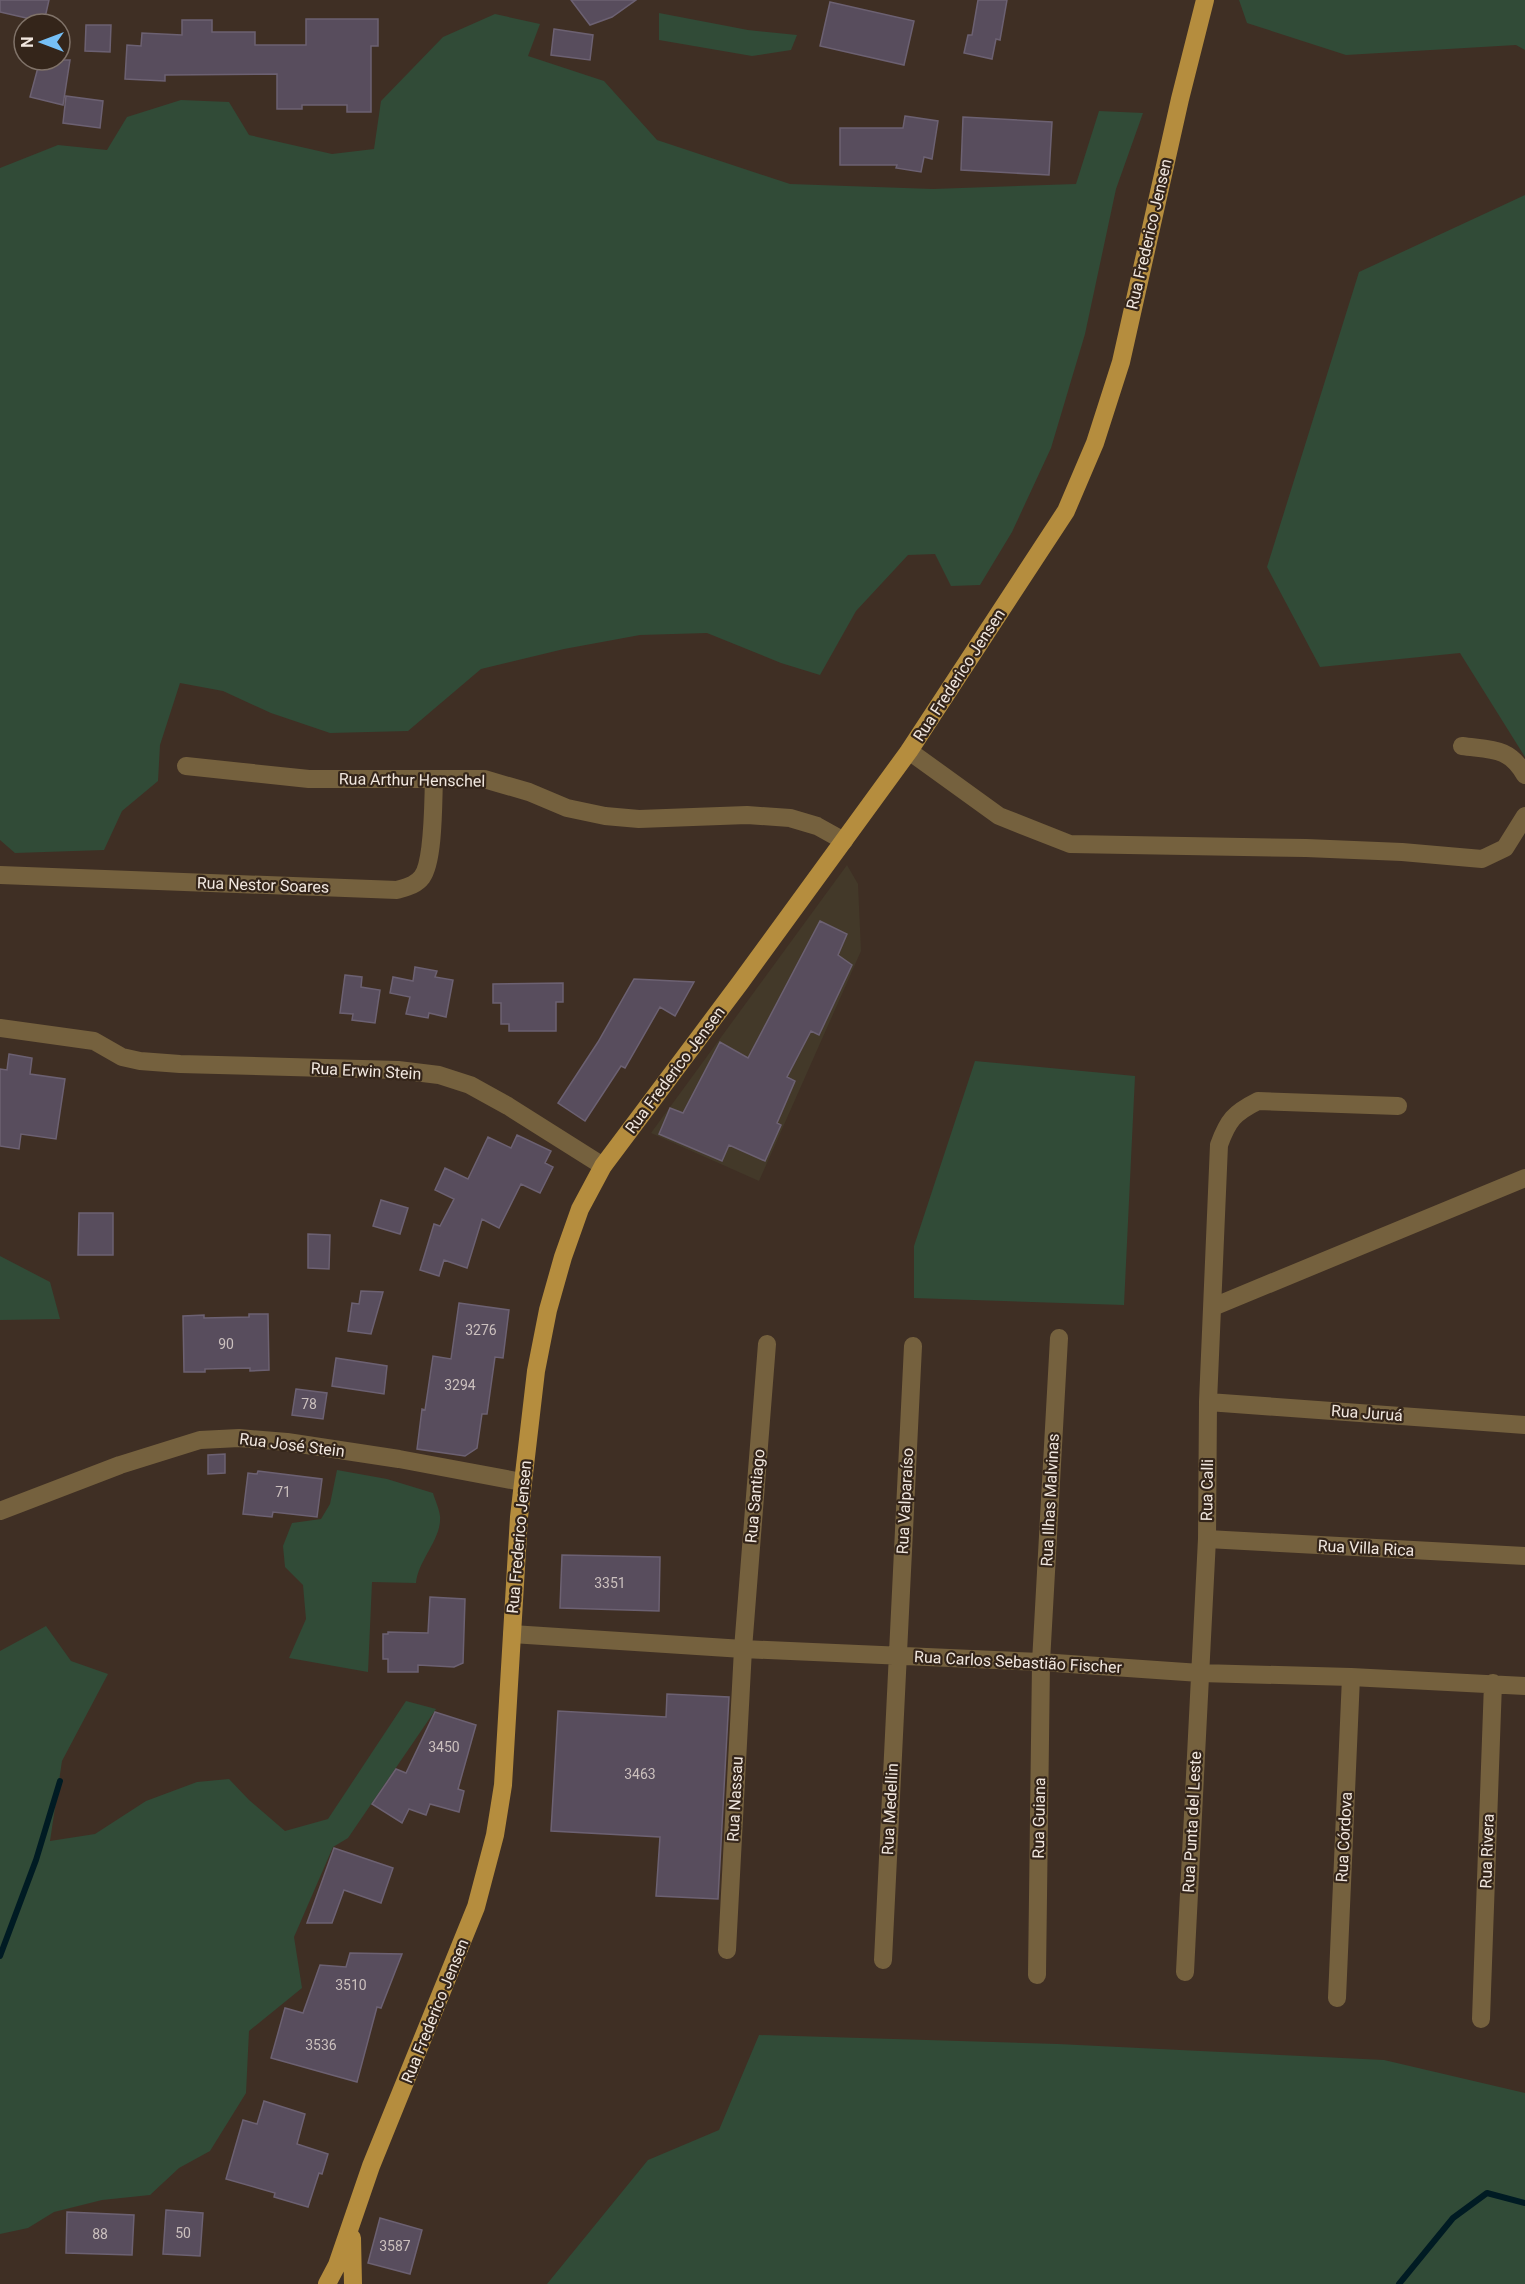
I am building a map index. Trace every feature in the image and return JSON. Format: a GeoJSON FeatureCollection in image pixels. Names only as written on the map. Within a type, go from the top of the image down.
{"type":"FeatureCollection","features":[{"type":"Feature","properties":{"kind":"main road","name":"Rua Frederico Jensen"},"geometry":{"type":"LineString","coordinates":[[327,2284],[337,2265],[372,2166],[448,1979],[478,1897],[495,1835],[503,1785],[522,1482],[536,1371],[548,1310],[580,1209],[603,1166],[909,752],[1066,511],[1095,443],[1120,362],[1180,99],[1206,0]]}},
{"type":"Feature","properties":{"kind":"main road","name":"Rua Frederico Jensen"},"geometry":{"type":"LineString","coordinates":[[353,2218],[353,2284]]}},
{"type":"Feature","properties":{"kind":"street"},"geometry":{"type":"LineString","coordinates":[[1462,746],[1498,751],[1516,759],[1525,775]]}},
{"type":"Feature","properties":{"kind":"street"},"geometry":{"type":"LineString","coordinates":[[909,752],[999,816],[1070,844],[1306,848],[1402,852],[1482,859],[1505,848],[1525,816]]}},
{"type":"Feature","properties":{"kind":"street","name":"Rua Arthur Henschel"},"geometry":{"type":"LineString","coordinates":[[186,766],[309,779],[484,779],[529,792],[567,808],[605,816],[639,819],[747,815],[790,818],[817,826],[844,841]]}},
{"type":"Feature","properties":{"kind":"street","name":"Rua Nestor Soares"},"geometry":{"type":"LineString","coordinates":[[0,875],[398,890],[416,884],[423,875],[429,859],[434,779]]}},
{"type":"Feature","properties":{"kind":"street","name":"Rua Erwin Stein"},"geometry":{"type":"LineString","coordinates":[[0,1028],[94,1041],[111,1052],[140,1061],[398,1070],[439,1075],[470,1085],[508,1106],[603,1166]]}},
{"type":"Feature","properties":{"kind":"street","name":"Rua Calli"},"geometry":{"type":"LineString","coordinates":[[1200,1673],[1207,1539],[1208,1402],[1220,1145],[1225,1128],[1239,1110],[1258,1101],[1398,1106]]}},
{"type":"Feature","properties":{"kind":"street"},"geometry":{"type":"LineString","coordinates":[[1213,1306],[1525,1178]]}},
{"type":"Feature","properties":{"kind":"street","name":"Rua Ilhas Malvinas"},"geometry":{"type":"LineString","coordinates":[[1041,1662],[1059,1338]]}},
{"type":"Feature","properties":{"kind":"street","name":"Rua Santiago"},"geometry":{"type":"LineString","coordinates":[[743,1649],[767,1344]]}},
{"type":"Feature","properties":{"kind":"street","name":"Rua Valparaíso"},"geometry":{"type":"LineString","coordinates":[[898,1657],[913,1346]]}},
{"type":"Feature","properties":{"kind":"street","name":"Rua Juruá"},"geometry":{"type":"LineString","coordinates":[[1208,1402],[1525,1425]]}},
{"type":"Feature","properties":{"kind":"street","name":"Rua José Stein"},"geometry":{"type":"LineString","coordinates":[[0,1511],[120,1466],[190,1443],[230,1438],[298,1443],[522,1482]]}},
{"type":"Feature","properties":{"kind":"street","name":"Rua Villa Rica"},"geometry":{"type":"LineString","coordinates":[[1207,1539],[1525,1556]]}},
{"type":"Feature","properties":{"kind":"street","name":"Rua Carlos Sebastião Fischer"},"geometry":{"type":"LineString","coordinates":[[512,1634],[743,1649],[1041,1662],[1200,1673],[1351,1677],[1525,1686]]}},
{"type":"Feature","properties":{"kind":"street","name":"Rua Nassau"},"geometry":{"type":"LineString","coordinates":[[727,1950],[743,1649]]}},
{"type":"Feature","properties":{"kind":"street","name":"Rua Medellin"},"geometry":{"type":"LineString","coordinates":[[883,1960],[898,1657]]}},
{"type":"Feature","properties":{"kind":"street","name":"Rua Guiana"},"geometry":{"type":"LineString","coordinates":[[1037,1975],[1041,1662]]}},
{"type":"Feature","properties":{"kind":"street","name":"Rua Punta del Leste"},"geometry":{"type":"LineString","coordinates":[[1185,1972],[1200,1673]]}},
{"type":"Feature","properties":{"kind":"street","name":"Rua Córdova"},"geometry":{"type":"LineString","coordinates":[[1337,1998],[1351,1677]]}},
{"type":"Feature","properties":{"kind":"street","name":"Rua Rivera"},"geometry":{"type":"LineString","coordinates":[[1481,2019],[1493,1683]]}},
{"type":"Feature","properties":{"kind":"shaded area"},"geometry":{"type":"Polygon","coordinates":[[[847,865],[858,884],[861,951],[759,1181],[651,1133],[847,865]]]}},
{"type":"Feature","properties":{"kind":"green space"},"geometry":{"type":"Polygon","coordinates":[[[1239,0],[1525,0],[1525,50],[1516,45],[1346,55],[1247,23],[1239,0]]]}},
{"type":"Feature","properties":{"kind":"green space"},"geometry":{"type":"Polygon","coordinates":[[[659,13],[748,30],[797,35],[791,50],[752,56],[659,40],[659,13]]]}},
{"type":"Feature","properties":{"kind":"green space"},"geometry":{"type":"Polygon","coordinates":[[[495,14],[540,24],[528,56],[604,81],[657,140],[790,184],[933,189],[1076,184],[1099,111],[1143,113],[1116,189],[1085,334],[1051,448],[1012,532],[980,585],[951,586],[935,554],[908,555],[856,611],[820,675],[781,663],[707,633],[640,635],[564,649],[481,669],[408,731],[330,733],[271,713],[223,691],[180,683],[160,745],[158,781],[122,811],[104,850],[15,853],[0,840],[0,168],[58,145],[107,150],[127,117],[181,100],[229,102],[249,135],[332,154],[374,149],[381,101],[443,37],[495,14]]]}},
{"type":"Feature","properties":{"kind":"green space"},"geometry":{"type":"Polygon","coordinates":[[[1525,195],[1525,757],[1460,653],[1320,667],[1267,567],[1359,272],[1525,195]]]}},
{"type":"Feature","properties":{"kind":"green space"},"geometry":{"type":"Polygon","coordinates":[[[975,1061],[1135,1076],[1124,1305],[914,1298],[914,1246],[975,1061]]]}},
{"type":"Feature","properties":{"kind":"green space"},"geometry":{"type":"Polygon","coordinates":[[[0,1256],[50,1282],[60,1319],[0,1320],[0,1256]]]}},
{"type":"Feature","properties":{"kind":"green space"},"geometry":{"type":"Polygon","coordinates":[[[337,1470],[387,1479],[433,1493],[440,1516],[440,1525],[421,1566],[416,1583],[372,1582],[368,1672],[289,1658],[306,1619],[303,1585],[285,1567],[283,1546],[292,1523],[321,1519],[330,1504],[337,1470]]]}},
{"type":"Feature","properties":{"kind":"green space"},"geometry":{"type":"Polygon","coordinates":[[[46,1626],[71,1661],[108,1674],[62,1761],[50,1841],[95,1834],[146,1801],[197,1782],[229,1779],[285,1831],[328,1819],[406,1701],[436,1709],[348,1838],[333,1847],[294,1937],[302,1988],[249,2031],[246,2093],[210,2151],[179,2168],[150,2195],[102,2200],[54,2212],[28,2228],[0,2234],[0,1651],[46,1626]]]}},
{"type":"Feature","properties":{"kind":"green space"},"geometry":{"type":"Polygon","coordinates":[[[759,2035],[1058,2044],[1384,2060],[1525,2093],[1525,2284],[547,2284],[648,2160],[719,2130],[759,2035]]]}},
{"type":"Feature","properties":{"kind":"building"},"geometry":{"type":"Polygon","coordinates":[[[0,0],[49,0],[46,12],[12,12],[12,15],[0,12],[0,0]]]}},
{"type":"Feature","properties":{"kind":"building"},"geometry":{"type":"Polygon","coordinates":[[[571,0],[636,0],[612,17],[590,25],[571,0]]]}},
{"type":"Feature","properties":{"kind":"building"},"geometry":{"type":"Polygon","coordinates":[[[978,0],[1007,0],[1000,40],[996,39],[992,59],[964,53],[968,35],[972,35],[978,0]]]}},
{"type":"Feature","properties":{"kind":"building"},"geometry":{"type":"Polygon","coordinates":[[[830,2],[914,21],[904,65],[820,46],[830,2]]]}},
{"type":"Feature","properties":{"kind":"building"},"geometry":{"type":"Polygon","coordinates":[[[306,19],[378,19],[378,46],[371,46],[371,112],[347,112],[347,105],[302,105],[302,109],[277,109],[277,74],[165,75],[165,81],[125,79],[127,45],[141,46],[142,33],[182,35],[182,20],[212,20],[212,32],[255,32],[255,45],[306,45],[306,19]]]}},
{"type":"Feature","properties":{"kind":"building"},"geometry":{"type":"Polygon","coordinates":[[[86,25],[111,25],[110,52],[85,51],[86,25]]]}},
{"type":"Feature","properties":{"kind":"building"},"geometry":{"type":"Polygon","coordinates":[[[554,29],[593,35],[590,60],[551,55],[554,29]]]}},
{"type":"Feature","properties":{"kind":"building"},"geometry":{"type":"Polygon","coordinates":[[[37,72],[68,72],[63,105],[30,97],[37,72]]]}},
{"type":"Feature","properties":{"kind":"building"},"geometry":{"type":"Polygon","coordinates":[[[66,96],[103,101],[100,128],[63,123],[66,96]]]}},
{"type":"Feature","properties":{"kind":"building"},"geometry":{"type":"Polygon","coordinates":[[[905,116],[938,121],[932,159],[924,157],[921,172],[896,168],[897,165],[840,165],[840,128],[903,128],[905,116]]]}},
{"type":"Feature","properties":{"kind":"building"},"geometry":{"type":"Polygon","coordinates":[[[963,117],[1052,122],[1049,175],[961,170],[963,117]]]}},
{"type":"Feature","properties":{"kind":"building"},"geometry":{"type":"Polygon","coordinates":[[[820,921],[847,934],[838,955],[852,965],[819,1035],[811,1031],[787,1077],[795,1081],[777,1123],[781,1125],[765,1161],[729,1145],[722,1161],[659,1134],[670,1108],[683,1113],[720,1042],[748,1058],[820,921]]]}},
{"type":"Feature","properties":{"kind":"building"},"geometry":{"type":"Polygon","coordinates":[[[415,967],[437,971],[435,977],[453,980],[446,1017],[429,1013],[428,1018],[406,1014],[410,997],[390,993],[393,977],[413,981],[415,967]]]}},
{"type":"Feature","properties":{"kind":"building"},"geometry":{"type":"Polygon","coordinates":[[[345,975],[362,977],[361,987],[380,990],[375,1023],[352,1020],[353,1014],[340,1013],[345,975]]]}},
{"type":"Feature","properties":{"kind":"building"},"geometry":{"type":"Polygon","coordinates":[[[634,979],[694,982],[675,1016],[660,1007],[625,1068],[621,1066],[585,1121],[558,1103],[598,1042],[634,979]]]}},
{"type":"Feature","properties":{"kind":"building"},"geometry":{"type":"Polygon","coordinates":[[[563,983],[563,1002],[556,1002],[556,1031],[509,1031],[509,1024],[501,1024],[501,1003],[493,1003],[493,984],[563,983]]]}},
{"type":"Feature","properties":{"kind":"building"},"geometry":{"type":"Polygon","coordinates":[[[9,1054],[32,1058],[30,1074],[65,1079],[56,1139],[21,1134],[19,1149],[0,1146],[0,1069],[7,1070],[9,1054]]]}},
{"type":"Feature","properties":{"kind":"building"},"geometry":{"type":"Polygon","coordinates":[[[517,1135],[551,1151],[545,1163],[553,1167],[540,1193],[521,1184],[499,1228],[482,1219],[467,1268],[444,1260],[439,1276],[420,1270],[434,1224],[440,1226],[454,1199],[435,1190],[445,1168],[468,1179],[488,1137],[511,1148],[517,1135]]]}},
{"type":"Feature","properties":{"kind":"building"},"geometry":{"type":"Polygon","coordinates":[[[381,1200],[408,1208],[400,1234],[373,1226],[381,1200]]]}},
{"type":"Feature","properties":{"kind":"building"},"geometry":{"type":"Polygon","coordinates":[[[79,1213],[113,1213],[113,1255],[78,1255],[79,1213]]]}},
{"type":"Feature","properties":{"kind":"building"},"geometry":{"type":"Polygon","coordinates":[[[308,1234],[330,1235],[329,1269],[308,1268],[308,1234]]]}},
{"type":"Feature","properties":{"kind":"building"},"geometry":{"type":"Polygon","coordinates":[[[361,1291],[383,1292],[371,1334],[348,1331],[352,1303],[359,1304],[361,1291]]]}},
{"type":"Feature","properties":{"kind":"building"},"geometry":{"type":"Polygon","coordinates":[[[459,1303],[509,1310],[503,1358],[495,1357],[487,1414],[482,1414],[477,1448],[465,1456],[417,1449],[422,1409],[425,1410],[433,1356],[451,1359],[459,1303]]]}},
{"type":"Feature","properties":{"kind":"building"},"geometry":{"type":"Polygon","coordinates":[[[249,1314],[268,1314],[269,1370],[205,1369],[205,1372],[184,1372],[183,1316],[249,1317],[249,1314]]]}},
{"type":"Feature","properties":{"kind":"building"},"geometry":{"type":"Polygon","coordinates":[[[336,1358],[387,1366],[384,1394],[332,1386],[336,1358]]]}},
{"type":"Feature","properties":{"kind":"building"},"geometry":{"type":"Polygon","coordinates":[[[296,1389],[327,1393],[323,1419],[292,1415],[296,1389]]]}},
{"type":"Feature","properties":{"kind":"building"},"geometry":{"type":"Polygon","coordinates":[[[225,1454],[225,1473],[208,1474],[208,1455],[225,1454]]]}},
{"type":"Feature","properties":{"kind":"building"},"geometry":{"type":"Polygon","coordinates":[[[258,1471],[322,1479],[317,1517],[273,1512],[272,1517],[243,1514],[248,1473],[257,1474],[258,1471]]]}},
{"type":"Feature","properties":{"kind":"building"},"geometry":{"type":"Polygon","coordinates":[[[562,1555],[660,1557],[659,1611],[560,1608],[562,1555]]]}},
{"type":"Feature","properties":{"kind":"building"},"geometry":{"type":"Polygon","coordinates":[[[430,1597],[465,1599],[463,1663],[454,1667],[418,1665],[418,1672],[388,1672],[388,1659],[383,1659],[383,1634],[388,1634],[388,1632],[428,1633],[430,1597]]]}},
{"type":"Feature","properties":{"kind":"building"},"geometry":{"type":"Polygon","coordinates":[[[667,1694],[729,1697],[718,1899],[656,1896],[660,1837],[551,1831],[558,1711],[666,1717],[667,1694]]]}},
{"type":"Feature","properties":{"kind":"building"},"geometry":{"type":"Polygon","coordinates":[[[435,1712],[476,1725],[458,1789],[464,1791],[459,1812],[430,1804],[426,1815],[409,1809],[402,1823],[372,1804],[396,1769],[406,1773],[435,1712]]]}},
{"type":"Feature","properties":{"kind":"building"},"geometry":{"type":"Polygon","coordinates":[[[334,1848],[393,1868],[381,1903],[344,1890],[332,1923],[307,1923],[334,1848]]]}},
{"type":"Feature","properties":{"kind":"building"},"geometry":{"type":"Polygon","coordinates":[[[350,1953],[402,1954],[381,2008],[377,2007],[357,2082],[271,2058],[285,2008],[303,2013],[320,1965],[346,1967],[350,1953]]]}},
{"type":"Feature","properties":{"kind":"building"},"geometry":{"type":"Polygon","coordinates":[[[264,2101],[305,2114],[297,2144],[328,2154],[308,2207],[274,2197],[275,2193],[226,2179],[243,2120],[257,2124],[264,2101]]]}},
{"type":"Feature","properties":{"kind":"building"},"geometry":{"type":"Polygon","coordinates":[[[166,2210],[203,2213],[200,2256],[163,2254],[166,2210]]]}},
{"type":"Feature","properties":{"kind":"building"},"geometry":{"type":"Polygon","coordinates":[[[67,2212],[134,2215],[132,2255],[66,2253],[67,2212]]]}},
{"type":"Feature","properties":{"kind":"building"},"geometry":{"type":"Polygon","coordinates":[[[380,2218],[422,2230],[410,2274],[368,2263],[380,2218]]]}},
{"type":"Feature","properties":{"kind":"waterway"},"geometry":{"type":"LineString","coordinates":[[0,1956],[36,1860],[60,1781]]}},
{"type":"Feature","properties":{"kind":"waterway"},"geometry":{"type":"LineString","coordinates":[[1399,2284],[1453,2218],[1487,2193],[1525,2203]]}}]}
